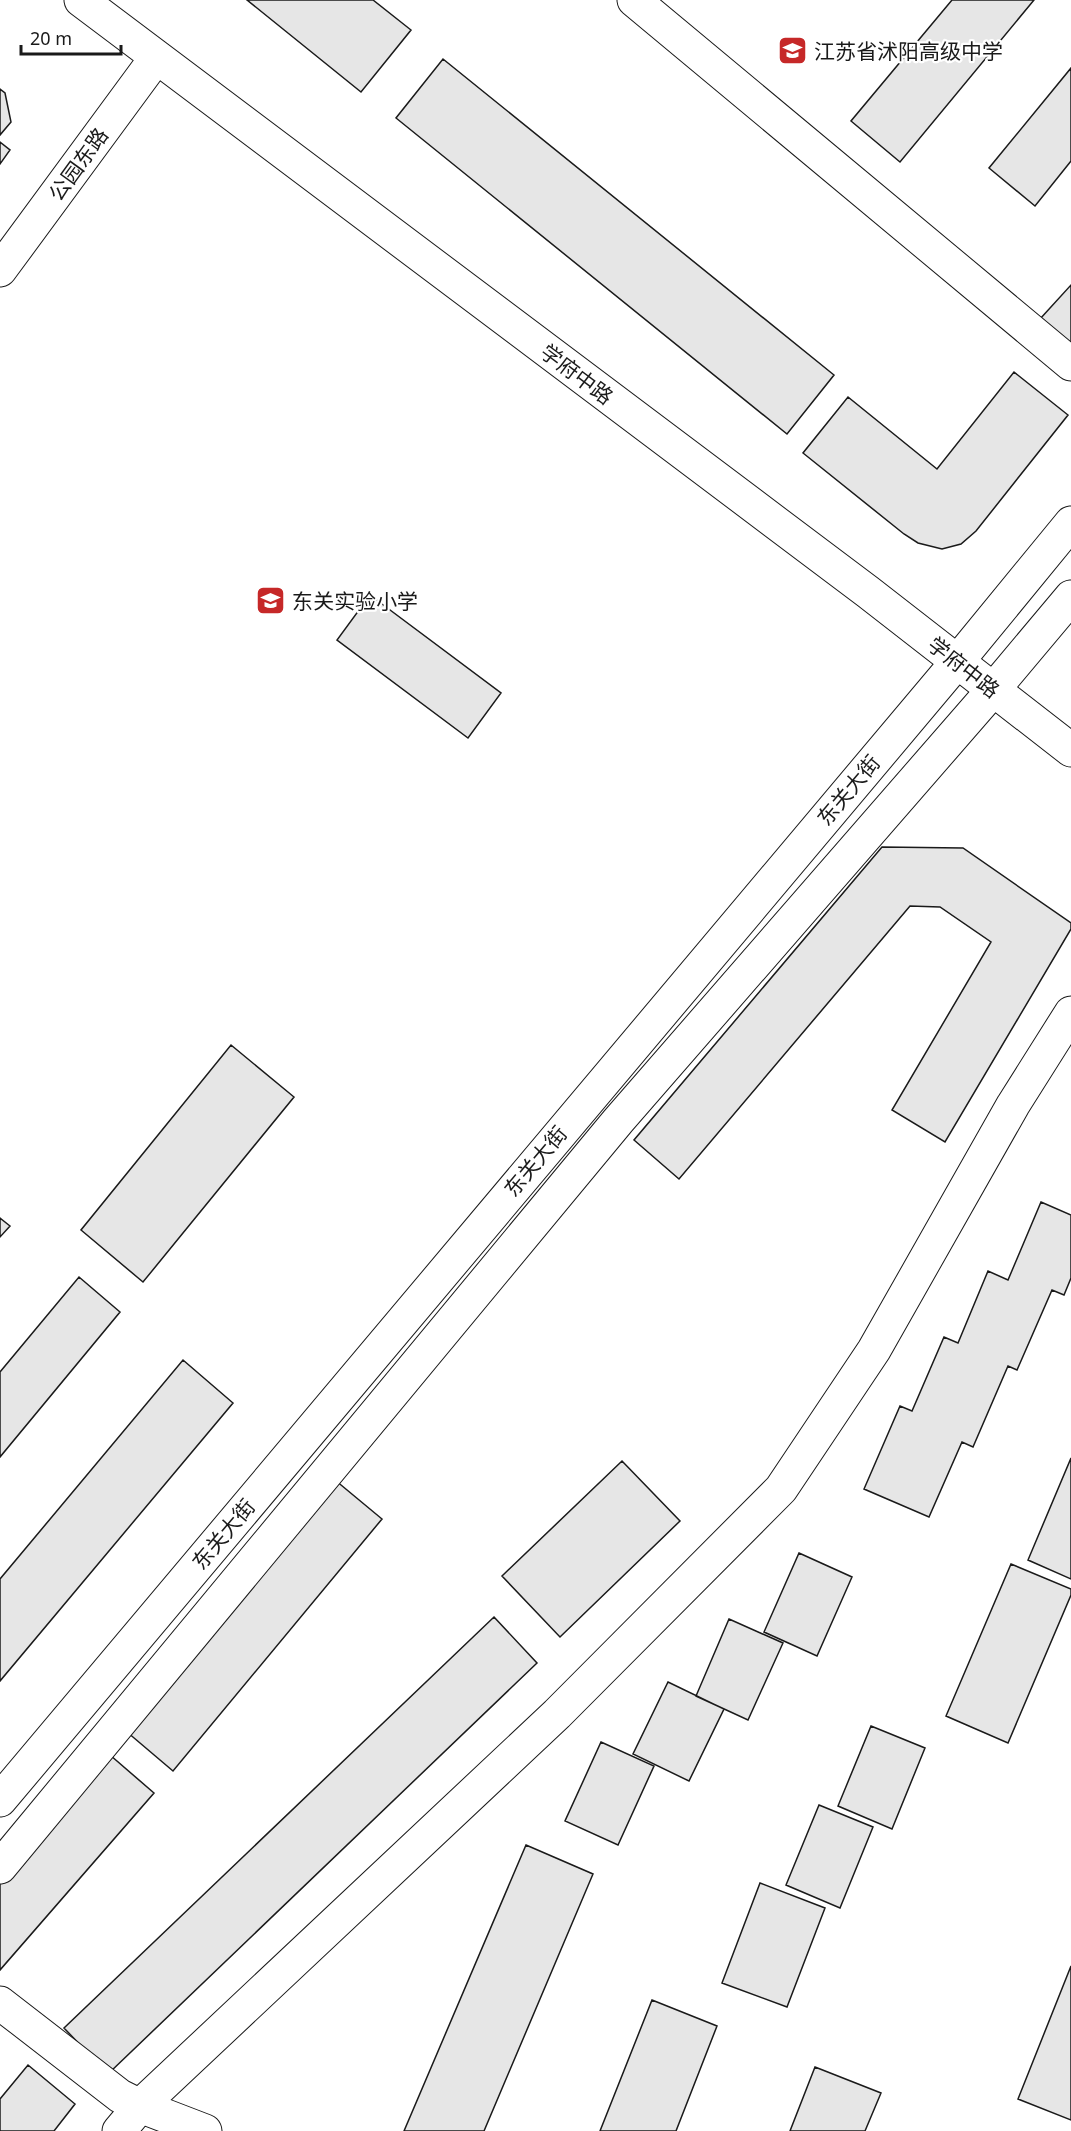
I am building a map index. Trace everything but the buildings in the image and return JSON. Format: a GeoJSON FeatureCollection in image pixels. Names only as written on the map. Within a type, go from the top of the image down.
{"type":"FeatureCollection","features":[{"type":"Feature","properties":{"kind":"street","name":"学府中路"},"geometry":{"type":"LineString","coordinates":[[81,0],[858,585],[1071,750]]}},
{"type":"Feature","properties":{"kind":"street"},"geometry":{"type":"LineString","coordinates":[[634,0],[1071,364]]}},
{"type":"Feature","properties":{"kind":"street","name":"公园东路"},"geometry":{"type":"LineString","coordinates":[[0,270],[156,58]]}},
{"type":"Feature","properties":{"kind":"street","name":"东关大街"},"geometry":{"type":"LineString","coordinates":[[0,1800],[957,662],[1071,523]]}},
{"type":"Feature","properties":{"kind":"street","name":"东关大街"},"geometry":{"type":"LineString","coordinates":[[0,1867],[618,1121],[993,690],[1071,597]]}},
{"type":"Feature","properties":{"kind":"street"},"geometry":{"type":"LineString","coordinates":[[119,2131],[140,2106],[557,1714],[781,1489],[874,1350],[1013,1104],[1071,1014]]}},
{"type":"Feature","properties":{"kind":"street"},"geometry":{"type":"LineString","coordinates":[[0,2003],[120,2096],[206,2131]]}},
{"type":"Feature","properties":{"kind":"place","name":"江苏省沭阳高级中学"},"geometry":{"type":"Point","coordinates":[793,51]}},
{"type":"Feature","properties":{"kind":"place","name":"东关实验小学"},"geometry":{"type":"Point","coordinates":[271,601]}}]}
